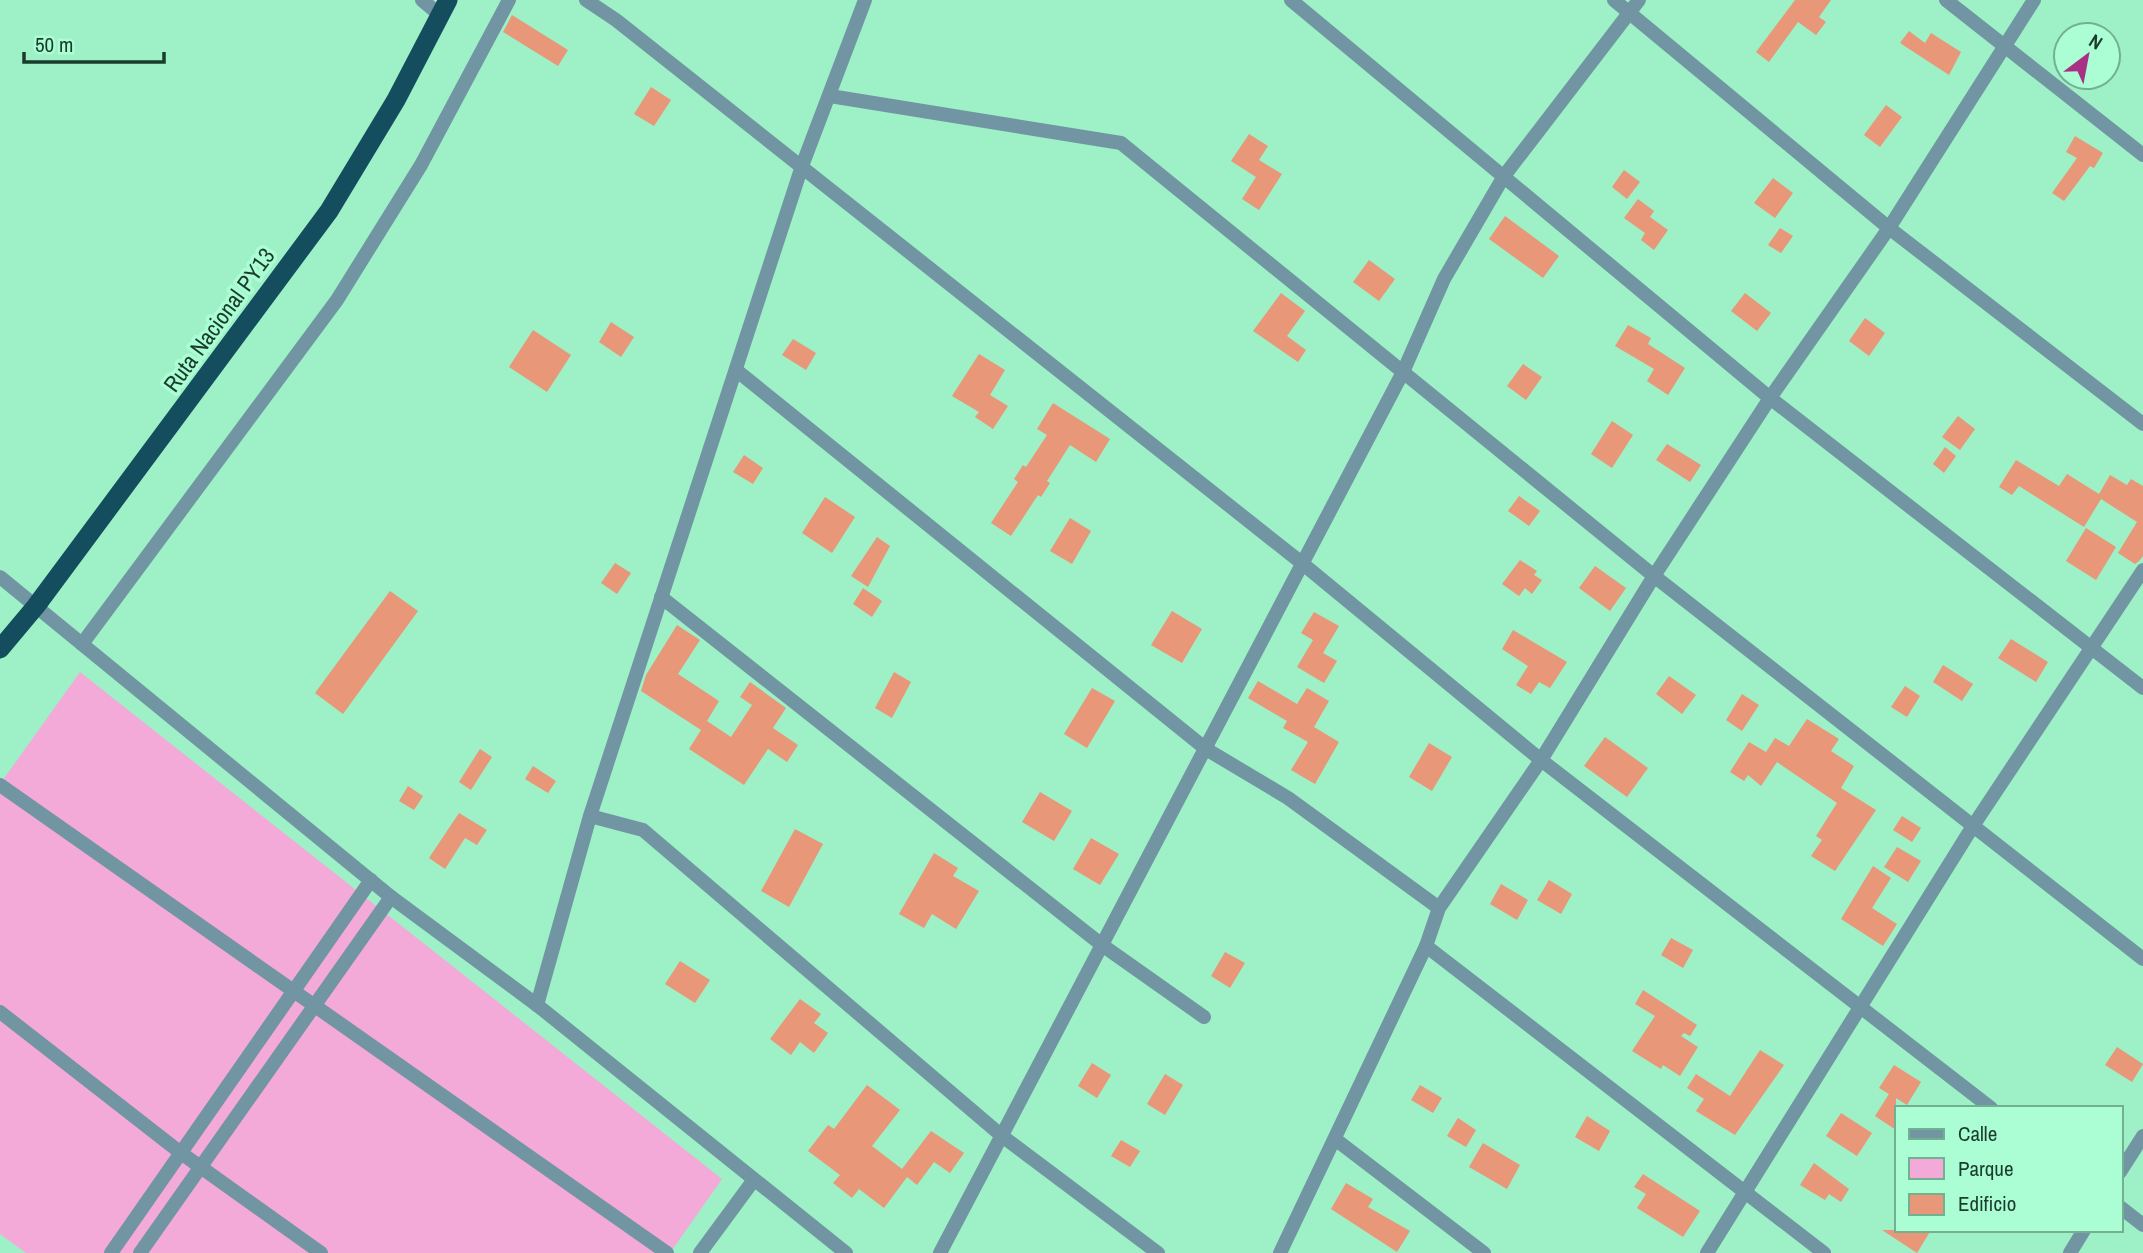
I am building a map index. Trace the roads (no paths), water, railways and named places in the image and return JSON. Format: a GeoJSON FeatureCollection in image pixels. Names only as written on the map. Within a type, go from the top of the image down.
{"type":"FeatureCollection","features":[{"type":"Feature","properties":{"kind":"highway","name":"Ruta Nacional PY13"},"geometry":{"type":"LineString","coordinates":[[0,649],[36,606],[329,211],[396,100],[444,8]]}},
{"type":"Feature","properties":{"kind":"street"},"geometry":{"type":"LineString","coordinates":[[422,0],[444,8]]}},
{"type":"Feature","properties":{"kind":"street"},"geometry":{"type":"LineString","coordinates":[[82,644],[337,300],[421,165],[509,0]]}},
{"type":"Feature","properties":{"kind":"street"},"geometry":{"type":"LineString","coordinates":[[586,0],[616,20],[802,166],[1303,564],[1541,760],[1989,1106]]}},
{"type":"Feature","properties":{"kind":"street"},"geometry":{"type":"LineString","coordinates":[[537,1005],[590,816],[661,597],[802,166],[865,0]]}},
{"type":"Feature","properties":{"kind":"street"},"geometry":{"type":"LineString","coordinates":[[1291,0],[1770,398],[2143,688]]}},
{"type":"Feature","properties":{"kind":"street"},"geometry":{"type":"LineString","coordinates":[[1614,0],[1889,228],[2143,424]]}},
{"type":"Feature","properties":{"kind":"street"},"geometry":{"type":"LineString","coordinates":[[940,1253],[1403,372],[1444,279],[1504,176],[1639,0]]}},
{"type":"Feature","properties":{"kind":"street"},"geometry":{"type":"LineString","coordinates":[[1946,0],[2143,155]]}},
{"type":"Feature","properties":{"kind":"street"},"geometry":{"type":"LineString","coordinates":[[1280,1253],[1426,946],[1439,908],[1541,760],[1654,576],[1770,398],[1889,228],[2034,0]]}},
{"type":"Feature","properties":{"kind":"street"},"geometry":{"type":"LineString","coordinates":[[830,96],[1121,143],[1654,576],[2143,959]]}},
{"type":"Feature","properties":{"kind":"street"},"geometry":{"type":"LineString","coordinates":[[736,370],[1206,749],[1288,798],[1439,908]]}},
{"type":"Feature","properties":{"kind":"street"},"geometry":{"type":"LineString","coordinates":[[1707,1253],[1973,826],[2143,570]]}},
{"type":"Feature","properties":{"kind":"street"},"geometry":{"type":"LineString","coordinates":[[0,577],[391,897],[537,1005],[846,1253]]}},
{"type":"Feature","properties":{"kind":"street"},"geometry":{"type":"LineString","coordinates":[[661,597],[1102,945],[1204,1017]]}},
{"type":"Feature","properties":{"kind":"street"},"geometry":{"type":"LineString","coordinates":[[0,785],[667,1253]]}},
{"type":"Feature","properties":{"kind":"street"},"geometry":{"type":"LineString","coordinates":[[590,816],[643,830],[1002,1136],[1158,1253]]}},
{"type":"Feature","properties":{"kind":"street"},"geometry":{"type":"LineString","coordinates":[[111,1253],[371,880]]}},
{"type":"Feature","properties":{"kind":"street"},"geometry":{"type":"LineString","coordinates":[[140,1253],[391,897]]}},
{"type":"Feature","properties":{"kind":"street"},"geometry":{"type":"LineString","coordinates":[[1426,946],[1824,1253]]}},
{"type":"Feature","properties":{"kind":"street"},"geometry":{"type":"LineString","coordinates":[[0,1012],[181,1153],[321,1253]]}},
{"type":"Feature","properties":{"kind":"street"},"geometry":{"type":"LineString","coordinates":[[2122,1169],[2143,1136]]}},
{"type":"Feature","properties":{"kind":"street"},"geometry":{"type":"LineString","coordinates":[[1335,1139],[1484,1253]]}},
{"type":"Feature","properties":{"kind":"street"},"geometry":{"type":"LineString","coordinates":[[700,1253],[753,1181]]}},
{"type":"Feature","properties":{"kind":"street"},"geometry":{"type":"LineString","coordinates":[[2122,1209],[2143,1225]]}},
{"type":"Feature","properties":{"kind":"street"},"geometry":{"type":"LineString","coordinates":[[2070,1253],[2083,1232]]}}]}
